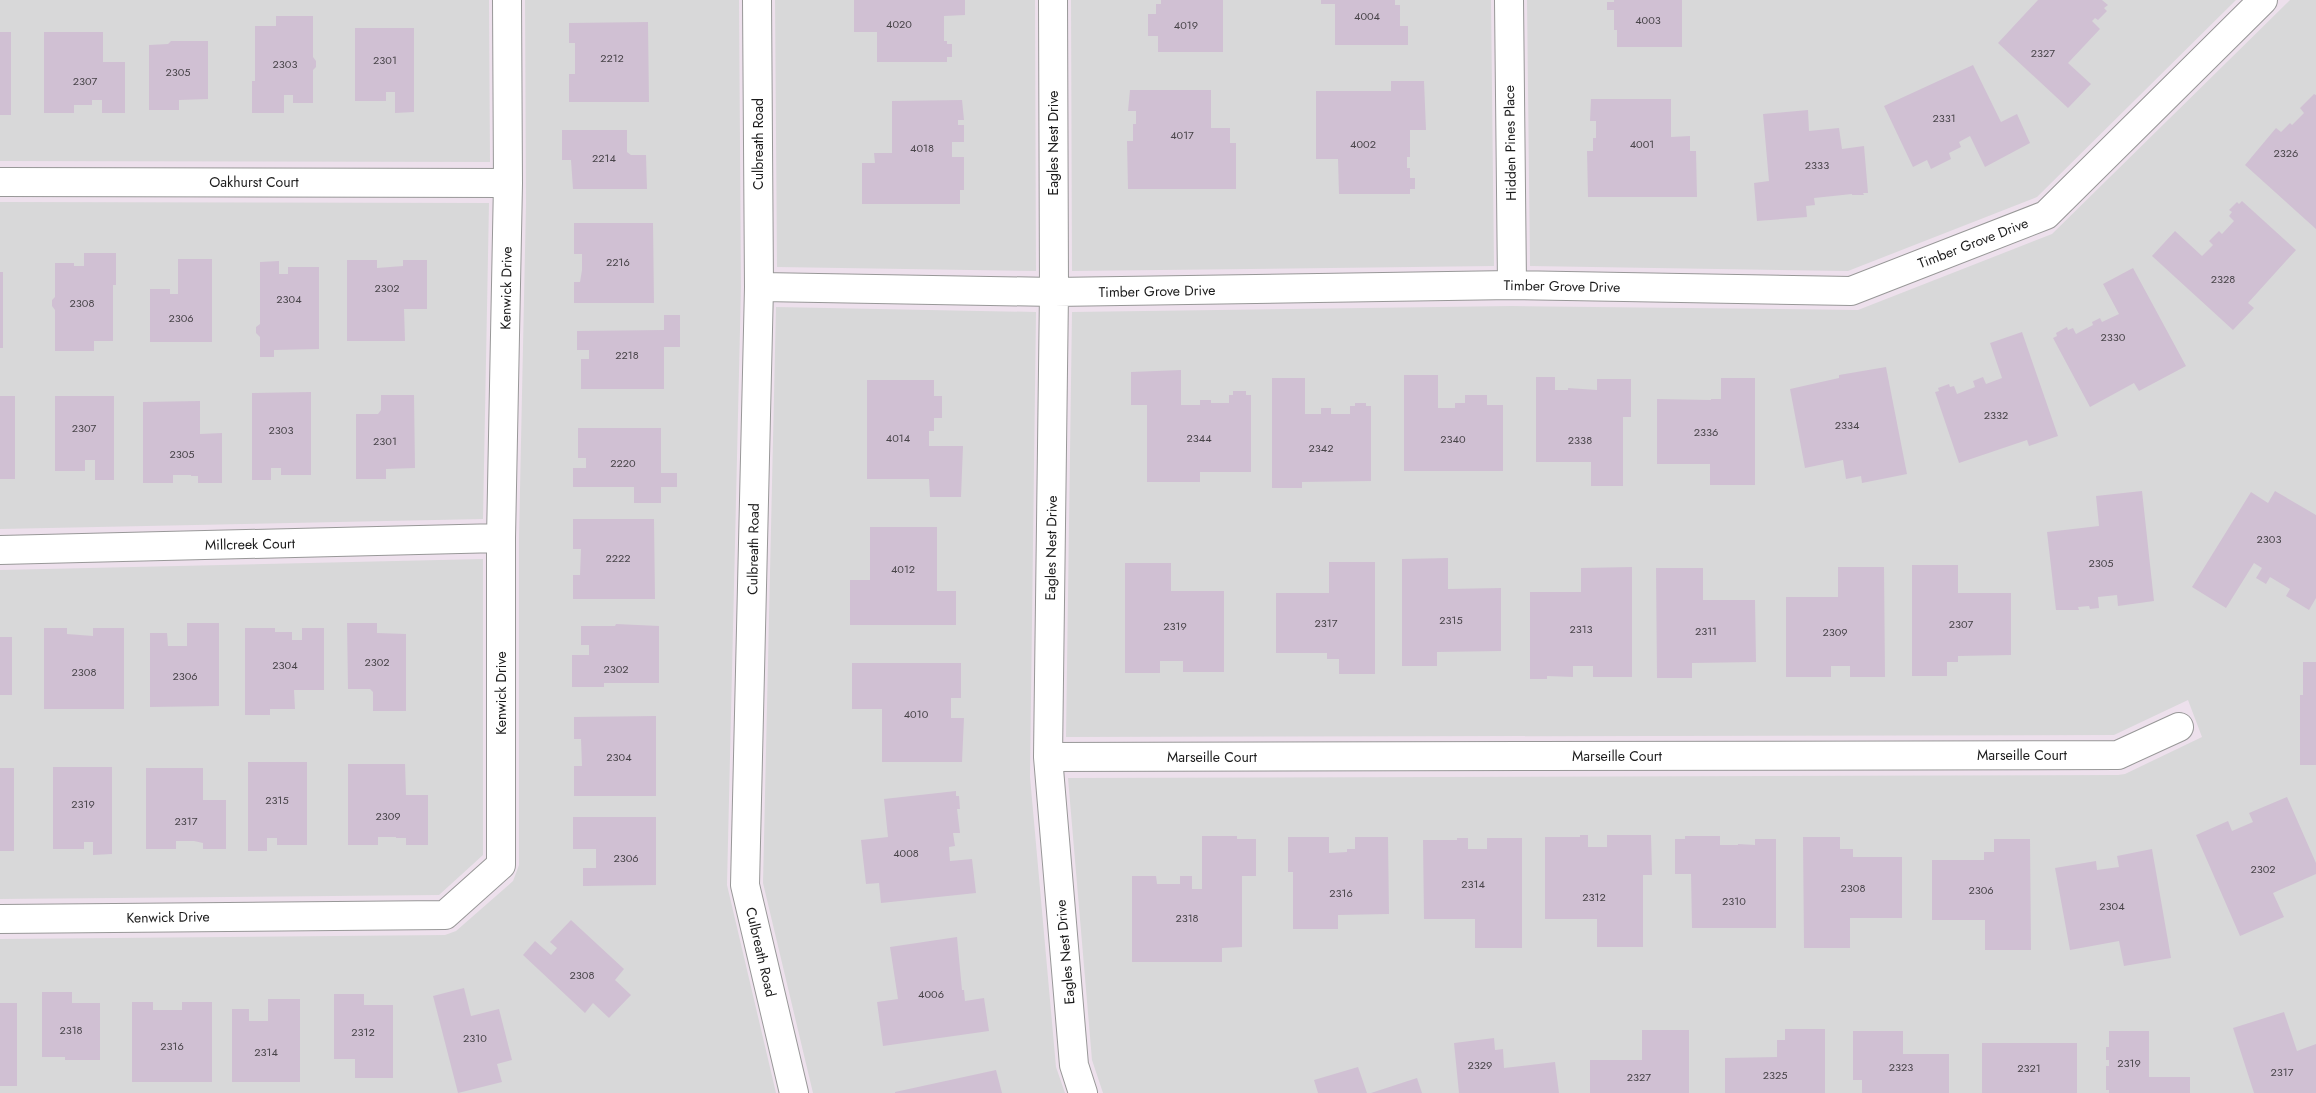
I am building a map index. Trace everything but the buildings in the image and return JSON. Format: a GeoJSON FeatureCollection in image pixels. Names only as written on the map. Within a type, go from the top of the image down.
{"type":"FeatureCollection","features":[{"type":"Feature","properties":{"kind":"street","name":"Kenwick Drive"},"geometry":{"type":"LineString","coordinates":[[0,919],[445,915],[501,865],[501,538],[508,183],[507,0]]}},
{"type":"Feature","properties":{"kind":"street","name":"Culbreath Road"},"geometry":{"type":"LineString","coordinates":[[757,0],[759,287],[745,885],[794,1093]]}},
{"type":"Feature","properties":{"kind":"street","name":"Eagles Nest Drive"},"geometry":{"type":"LineString","coordinates":[[1053,0],[1054,292],[1048,757],[1074,1065],[1083,1093]]}},
{"type":"Feature","properties":{"kind":"street","name":"Hidden Pines Place"},"geometry":{"type":"LineString","coordinates":[[1509,0],[1512,285]]}},
{"type":"Feature","properties":{"kind":"street","name":"Timber Grove Drive"},"geometry":{"type":"LineString","coordinates":[[759,287],[1054,292],[1512,285],[1851,291],[2046,215],[2263,0]]}},
{"type":"Feature","properties":{"kind":"street","name":"Oakhurst Court"},"geometry":{"type":"LineString","coordinates":[[0,182],[508,183]]}},
{"type":"Feature","properties":{"kind":"street","name":"Millcreek Court"},"geometry":{"type":"LineString","coordinates":[[0,550],[501,538]]}},
{"type":"Feature","properties":{"kind":"street","name":"Marseille Court"},"geometry":{"type":"LineString","coordinates":[[1048,757],[2118,755],[2179,727]]}},
{"type":"Feature","properties":{"kind":"shaded area"},"geometry":{"type":"Polygon","coordinates":[[[0,0],[489,0],[490,162],[0,161],[0,0]]]}},
{"type":"Feature","properties":{"kind":"shaded area"},"geometry":{"type":"Polygon","coordinates":[[[525,0],[739,0],[741,287],[727,885],[776,1093],[0,1093],[0,939],[445,935],[456,931],[513,881],[519,865],[519,538],[526,203],[525,0]]]}},
{"type":"Feature","properties":{"kind":"shaded area"},"geometry":{"type":"Polygon","coordinates":[[[775,0],[1035,0],[1036,271],[777,267],[775,0]]]}},
{"type":"Feature","properties":{"kind":"shaded area"},"geometry":{"type":"Polygon","coordinates":[[[1071,0],[1491,0],[1494,266],[1072,271],[1071,0]]]}},
{"type":"Feature","properties":{"kind":"shaded area"},"geometry":{"type":"Polygon","coordinates":[[[1527,0],[2236,0],[2037,197],[1848,271],[1530,266],[1527,0]]]}},
{"type":"Feature","properties":{"kind":"shaded area"},"geometry":{"type":"Polygon","coordinates":[[[2290,0],[2316,0],[2316,1093],[1103,1093],[1092,1060],[1068,778],[2118,775],[2125,774],[2202,737],[2188,700],[2114,735],[1066,737],[1072,312],[1512,306],[1858,310],[2052,234],[2290,0]]]}},
{"type":"Feature","properties":{"kind":"shaded area"},"geometry":{"type":"Polygon","coordinates":[[[0,202],[489,203],[483,519],[0,529],[0,202]]]}},
{"type":"Feature","properties":{"kind":"shaded area"},"geometry":{"type":"Polygon","coordinates":[[[776,307],[1036,312],[1030,777],[1056,1067],[1065,1093],[813,1093],[763,883],[776,307]]]}},
{"type":"Feature","properties":{"kind":"shaded area"},"geometry":{"type":"Polygon","coordinates":[[[483,559],[483,855],[439,895],[0,899],[0,570],[483,559]]]}}]}
